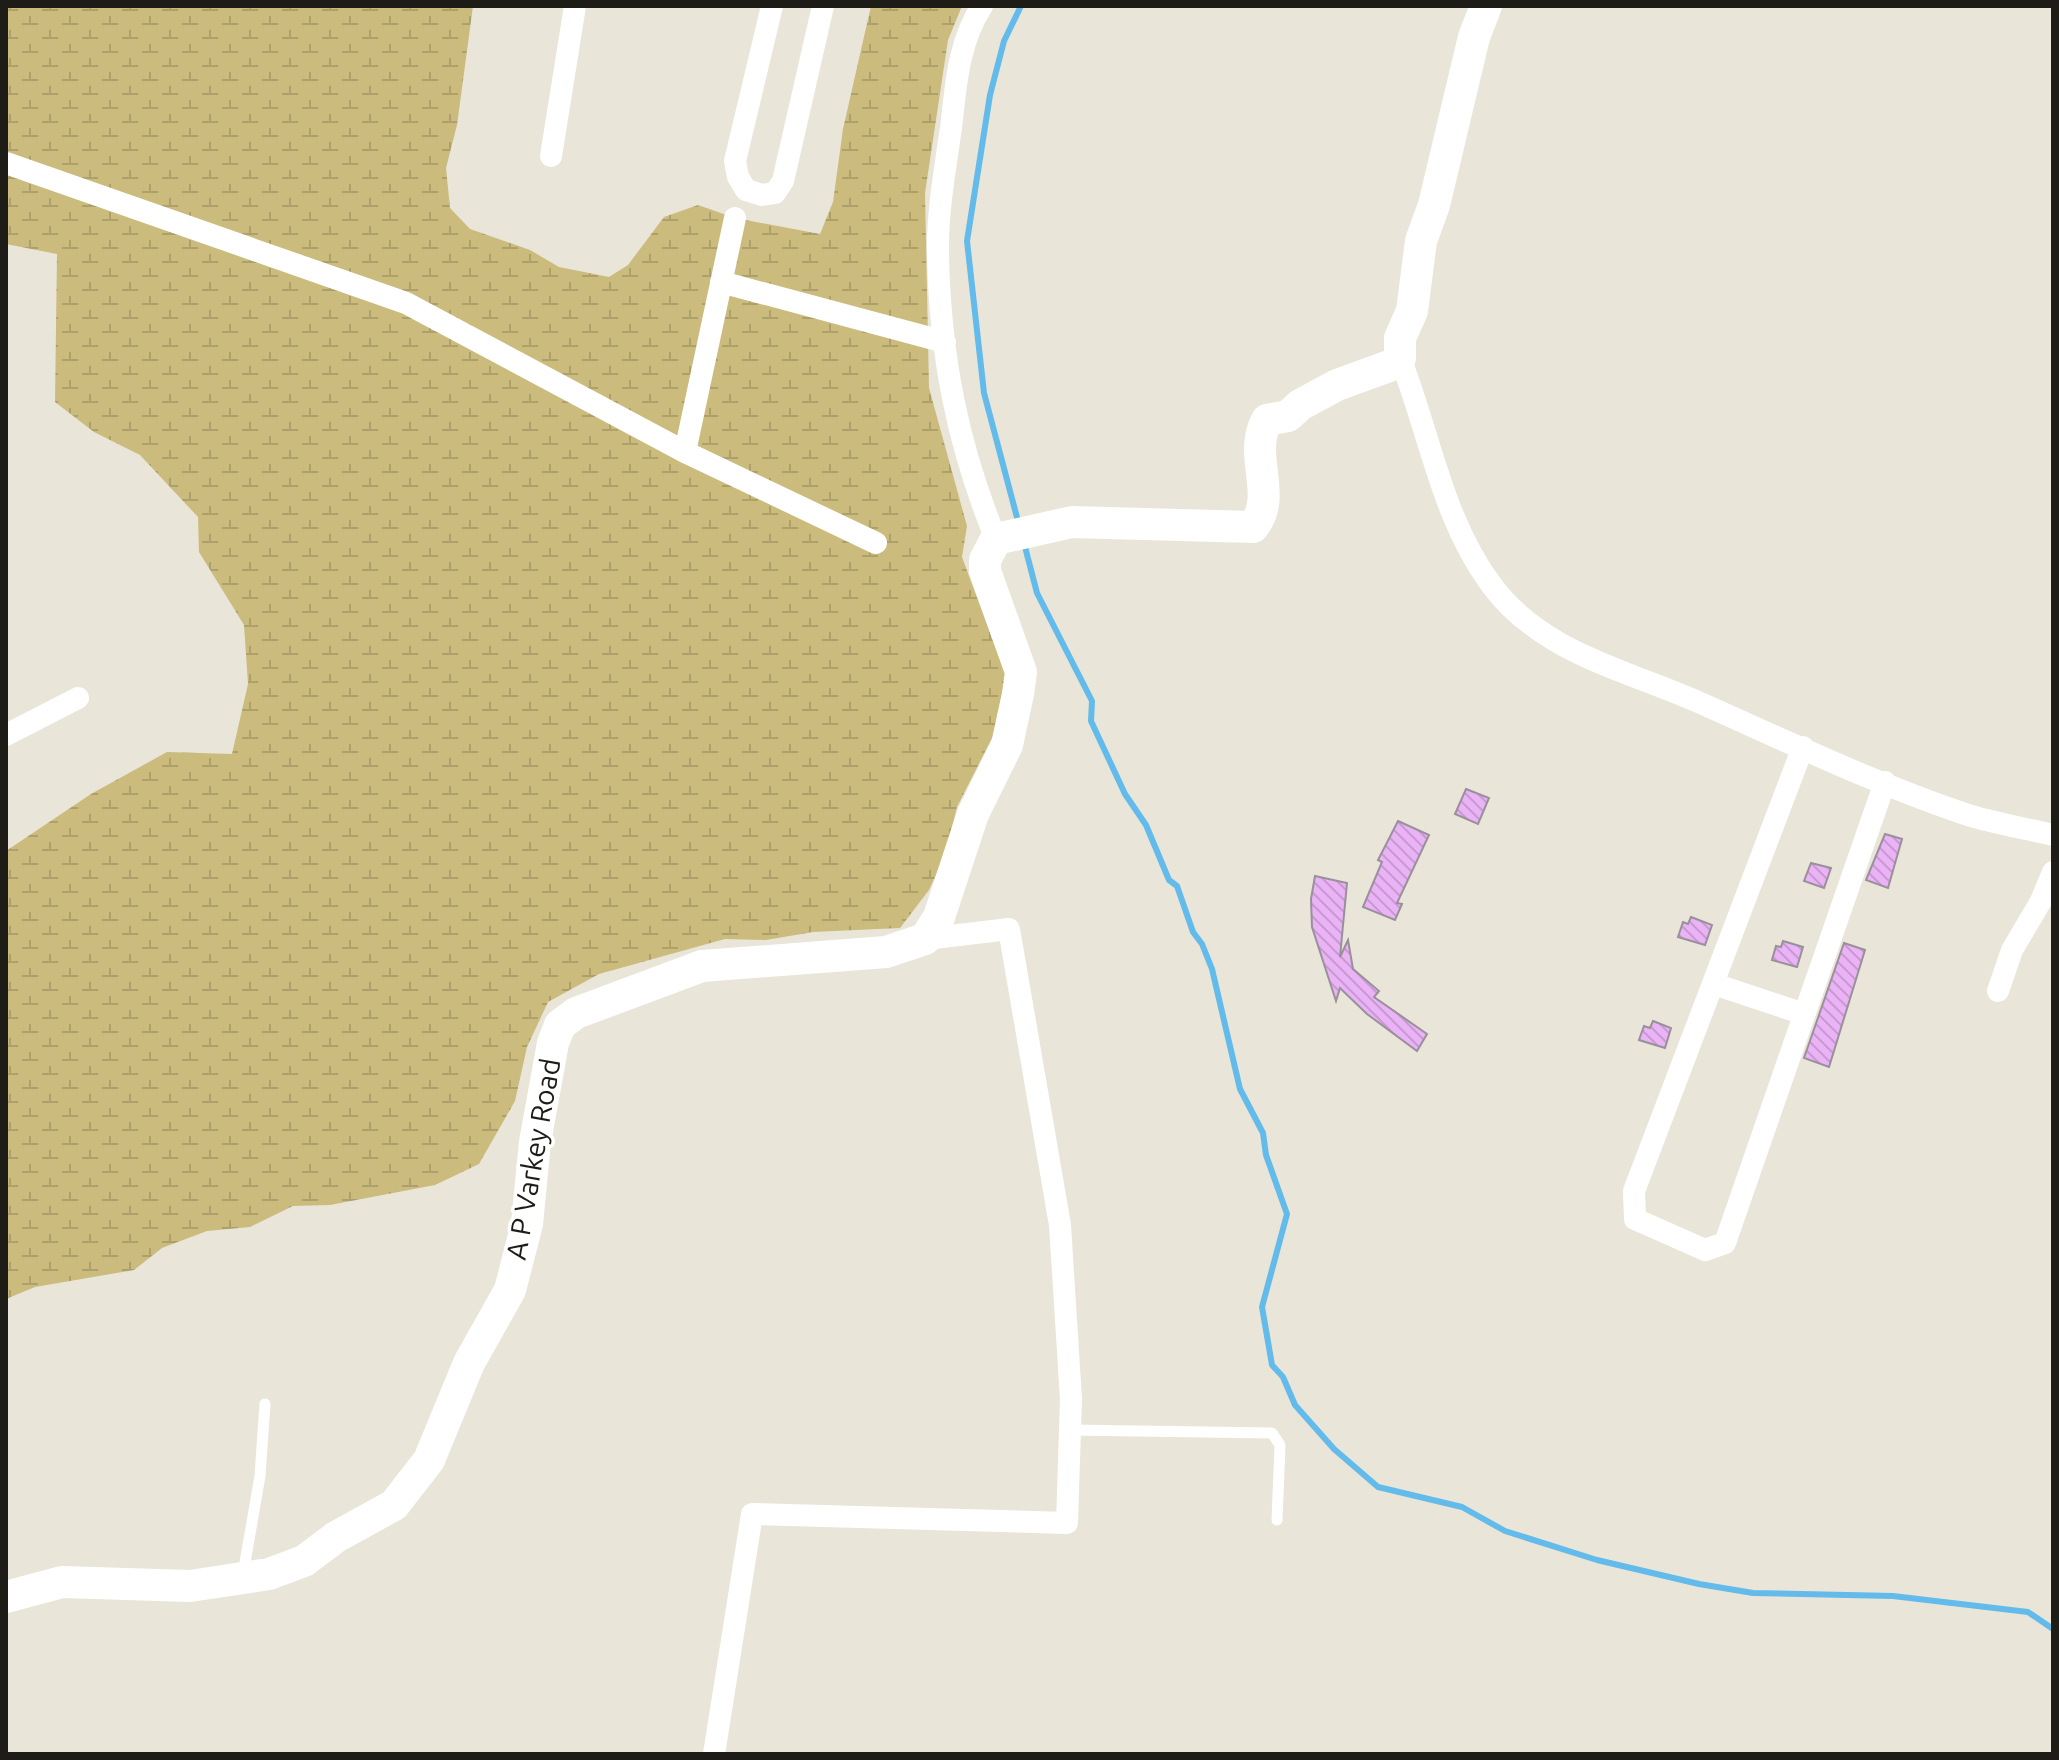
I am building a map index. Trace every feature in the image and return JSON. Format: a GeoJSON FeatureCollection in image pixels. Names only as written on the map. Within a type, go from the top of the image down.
{"type":"FeatureCollection","features":[{"type":"Feature","properties":{"kind":"street"},"geometry":{"type":"LineString","coordinates":[[551,156],[575,6]]}},
{"type":"Feature","properties":{"kind":"street"},"geometry":{"type":"LineString","coordinates":[[772,6],[735,161],[738,177],[746,190],[762,195],[775,193],[783,181],[823,6]]}},
{"type":"Feature","properties":{"kind":"street"},"geometry":{"type":"LineString","coordinates":[[982,6],[970,24],[960,57],[937,252],[956,420],[970,475],[1008,540]]}},
{"type":"Feature","properties":{"kind":"street"},"geometry":{"type":"LineString","coordinates":[[1486,6],[1474,37],[1434,205],[1421,241],[1412,311],[1400,338],[1400,358],[1419,405],[1432,459],[1465,545],[1493,588],[1525,621],[1588,659],[1966,814],[2053,835]]}},
{"type":"Feature","properties":{"kind":"street"},"geometry":{"type":"LineString","coordinates":[[6,163],[406,303],[685,452],[876,543]]}},
{"type":"Feature","properties":{"kind":"street"},"geometry":{"type":"LineString","coordinates":[[685,452],[735,218]]}},
{"type":"Feature","properties":{"kind":"street"},"geometry":{"type":"LineString","coordinates":[[721,282],[945,342]]}},
{"type":"Feature","properties":{"kind":"street"},"geometry":{"type":"LineString","coordinates":[[925,939],[939,917],[973,814],[1007,745],[1018,694],[1021,672],[1003,616],[988,585],[985,560],[1008,540],[1072,522],[1253,527],[1266,504],[1258,453],[1267,420],[1288,416],[1300,405],[1337,385],[1392,365],[1400,358]]}},
{"type":"Feature","properties":{"kind":"street"},"geometry":{"type":"LineString","coordinates":[[6,735],[78,698]]}},
{"type":"Feature","properties":{"kind":"street"},"geometry":{"type":"LineString","coordinates":[[1803,747],[1634,1191],[1635,1219],[1705,1250],[1725,1243],[1885,782]]}},
{"type":"Feature","properties":{"kind":"street"},"geometry":{"type":"LineString","coordinates":[[1998,991],[2012,950],[2041,901],[2053,872]]}},
{"type":"Feature","properties":{"kind":"street"},"geometry":{"type":"LineString","coordinates":[[714,1754],[752,1514],[1067,1523],[1070,1430],[1060,1225],[1009,929],[925,939]]}},
{"type":"Feature","properties":{"kind":"street","name":"A P Varkey Road"},"geometry":{"type":"LineString","coordinates":[[6,1597],[62,1582],[190,1586],[229,1583],[242,1577],[269,1574],[304,1561],[336,1537],[394,1505],[429,1460],[469,1363],[510,1290],[527,1224],[546,1072],[560,1025],[576,1013],[702,966],[886,952],[925,939]]}},
{"type":"Feature","properties":{"kind":"street"},"geometry":{"type":"LineString","coordinates":[[1714,984],[1804,1014]]}},
{"type":"Feature","properties":{"kind":"lane"},"geometry":{"type":"LineString","coordinates":[[242,1577],[260,1476],[265,1404]]}},
{"type":"Feature","properties":{"kind":"lane"},"geometry":{"type":"LineString","coordinates":[[1070,1430],[1272,1433],[1280,1445],[1277,1520]]}},
{"type":"Feature","properties":{"kind":"green space"},"geometry":{"type":"Polygon","coordinates":[[[6,6],[473,6],[457,125],[446,168],[450,208],[470,229],[530,250],[559,267],[609,277],[628,265],[664,217],[698,205],[735,218],[820,234],[833,202],[843,129],[871,6],[962,6],[948,40],[925,193],[929,388],[967,526],[962,557],[1006,676],[993,736],[957,807],[945,855],[929,890],[900,928],[813,932],[766,940],[725,939],[599,974],[548,1002],[527,1047],[515,1101],[479,1164],[435,1185],[330,1205],[293,1206],[250,1227],[207,1231],[162,1248],[134,1270],[35,1287],[6,1299],[6,851],[91,794],[167,752],[232,754],[248,684],[244,625],[199,552],[198,517],[140,455],[94,432],[55,402],[57,254],[6,244],[6,6]]]}},
{"type":"Feature","properties":{"kind":"building"},"geometry":{"type":"Polygon","coordinates":[[[1466,789],[1489,798],[1478,824],[1455,814],[1466,789]]]}},
{"type":"Feature","properties":{"kind":"building"},"geometry":{"type":"Polygon","coordinates":[[[1398,821],[1429,835],[1397,903],[1402,904],[1395,920],[1363,907],[1382,862],[1378,860],[1398,821]]]}},
{"type":"Feature","properties":{"kind":"building"},"geometry":{"type":"Polygon","coordinates":[[[1885,834],[1902,839],[1888,888],[1866,880],[1885,834]]]}},
{"type":"Feature","properties":{"kind":"building"},"geometry":{"type":"Polygon","coordinates":[[[1811,863],[1831,868],[1824,888],[1804,881],[1811,863]]]}},
{"type":"Feature","properties":{"kind":"building"},"geometry":{"type":"Polygon","coordinates":[[[1315,876],[1347,883],[1340,957],[1348,940],[1353,969],[1379,991],[1374,997],[1427,1034],[1417,1051],[1367,1014],[1340,988],[1336,1001],[1312,927],[1311,899],[1315,876]]]}},
{"type":"Feature","properties":{"kind":"building"},"geometry":{"type":"Polygon","coordinates":[[[1691,917],[1712,925],[1705,945],[1678,937],[1683,922],[1688,924],[1691,917]]]}},
{"type":"Feature","properties":{"kind":"building"},"geometry":{"type":"Polygon","coordinates":[[[1783,941],[1803,947],[1797,967],[1772,960],[1776,946],[1781,947],[1783,941]]]}},
{"type":"Feature","properties":{"kind":"building"},"geometry":{"type":"Polygon","coordinates":[[[1844,943],[1865,950],[1829,1067],[1804,1058],[1844,943]]]}},
{"type":"Feature","properties":{"kind":"building"},"geometry":{"type":"Polygon","coordinates":[[[1653,1021],[1671,1028],[1665,1048],[1639,1040],[1644,1026],[1650,1028],[1653,1021]]]}},
{"type":"Feature","properties":{"kind":"waterway"},"geometry":{"type":"LineString","coordinates":[[1019,525],[984,393],[967,241],[990,95],[1004,41],[1021,6]]}},
{"type":"Feature","properties":{"kind":"waterway"},"geometry":{"type":"LineString","coordinates":[[1024,543],[1037,593],[1092,701],[1091,721],[1125,794],[1146,825],[1169,880],[1177,886],[1193,932],[1202,944],[1212,969],[1240,1089],[1263,1133],[1266,1155],[1287,1214],[1262,1307],[1272,1365],[1283,1377],[1295,1405],[1334,1449],[1378,1487],[1462,1507],[1505,1531],[1597,1560],[1753,1593],[1893,1596],[2028,1612],[2053,1629]]}}]}
